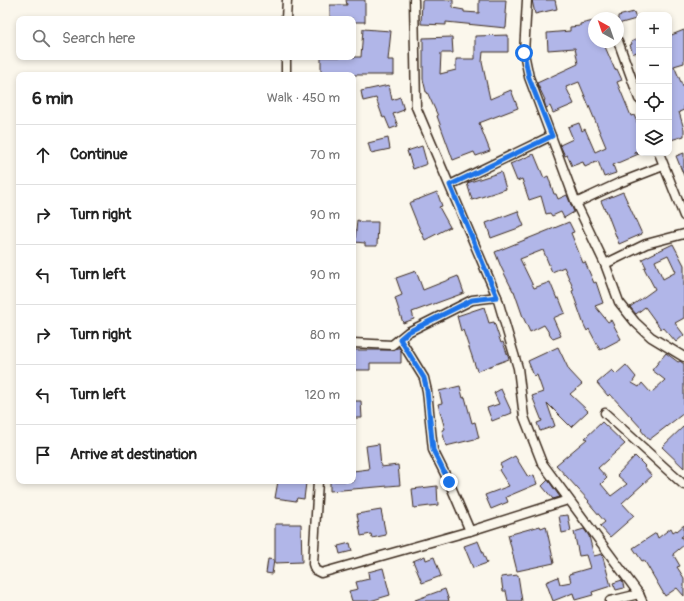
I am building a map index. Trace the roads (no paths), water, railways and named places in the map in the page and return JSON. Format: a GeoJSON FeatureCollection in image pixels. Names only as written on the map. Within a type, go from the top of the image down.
{"type":"FeatureCollection","features":[{"type":"Feature","properties":{"kind":"street"},"geometry":{"type":"LineString","coordinates":[[286,16],[287,0]]}},
{"type":"Feature","properties":{"kind":"street"},"geometry":{"type":"LineString","coordinates":[[414,0],[416,107],[497,297],[518,368],[524,417],[542,463],[640,598]]}},
{"type":"Feature","properties":{"kind":"street"},"geometry":{"type":"LineString","coordinates":[[527,0],[524,53],[529,78],[576,203],[605,264],[619,302],[634,322],[651,338],[683,354]]}},
{"type":"Feature","properties":{"kind":"street"},"geometry":{"type":"LineString","coordinates":[[621,48],[636,91]]}},
{"type":"Feature","properties":{"kind":"street"},"geometry":{"type":"LineString","coordinates":[[286,60],[286,72]]}},
{"type":"Feature","properties":{"kind":"street"},"geometry":{"type":"LineString","coordinates":[[450,185],[552,136]]}},
{"type":"Feature","properties":{"kind":"street"},"geometry":{"type":"LineString","coordinates":[[660,156],[684,216]]}},
{"type":"Feature","properties":{"kind":"street"},"geometry":{"type":"LineString","coordinates":[[576,203],[619,183],[663,166]]}},
{"type":"Feature","properties":{"kind":"street"},"geometry":{"type":"LineString","coordinates":[[605,264],[646,244],[684,234]]}},
{"type":"Feature","properties":{"kind":"street"},"geometry":{"type":"LineString","coordinates":[[356,343],[392,345],[408,332],[472,300],[497,297]]}},
{"type":"Feature","properties":{"kind":"street"},"geometry":{"type":"LineString","coordinates":[[400,339],[424,378],[427,391],[433,450],[449,482],[470,531]]}},
{"type":"Feature","properties":{"kind":"street"},"geometry":{"type":"LineString","coordinates":[[604,414],[684,485]]}},
{"type":"Feature","properties":{"kind":"street"},"geometry":{"type":"LineString","coordinates":[[318,484],[313,564],[315,570],[321,573],[470,531],[568,500]]}},
{"type":"Feature","properties":{"kind":"street"},"geometry":{"type":"LineString","coordinates":[[610,601],[640,598]]}}]}
